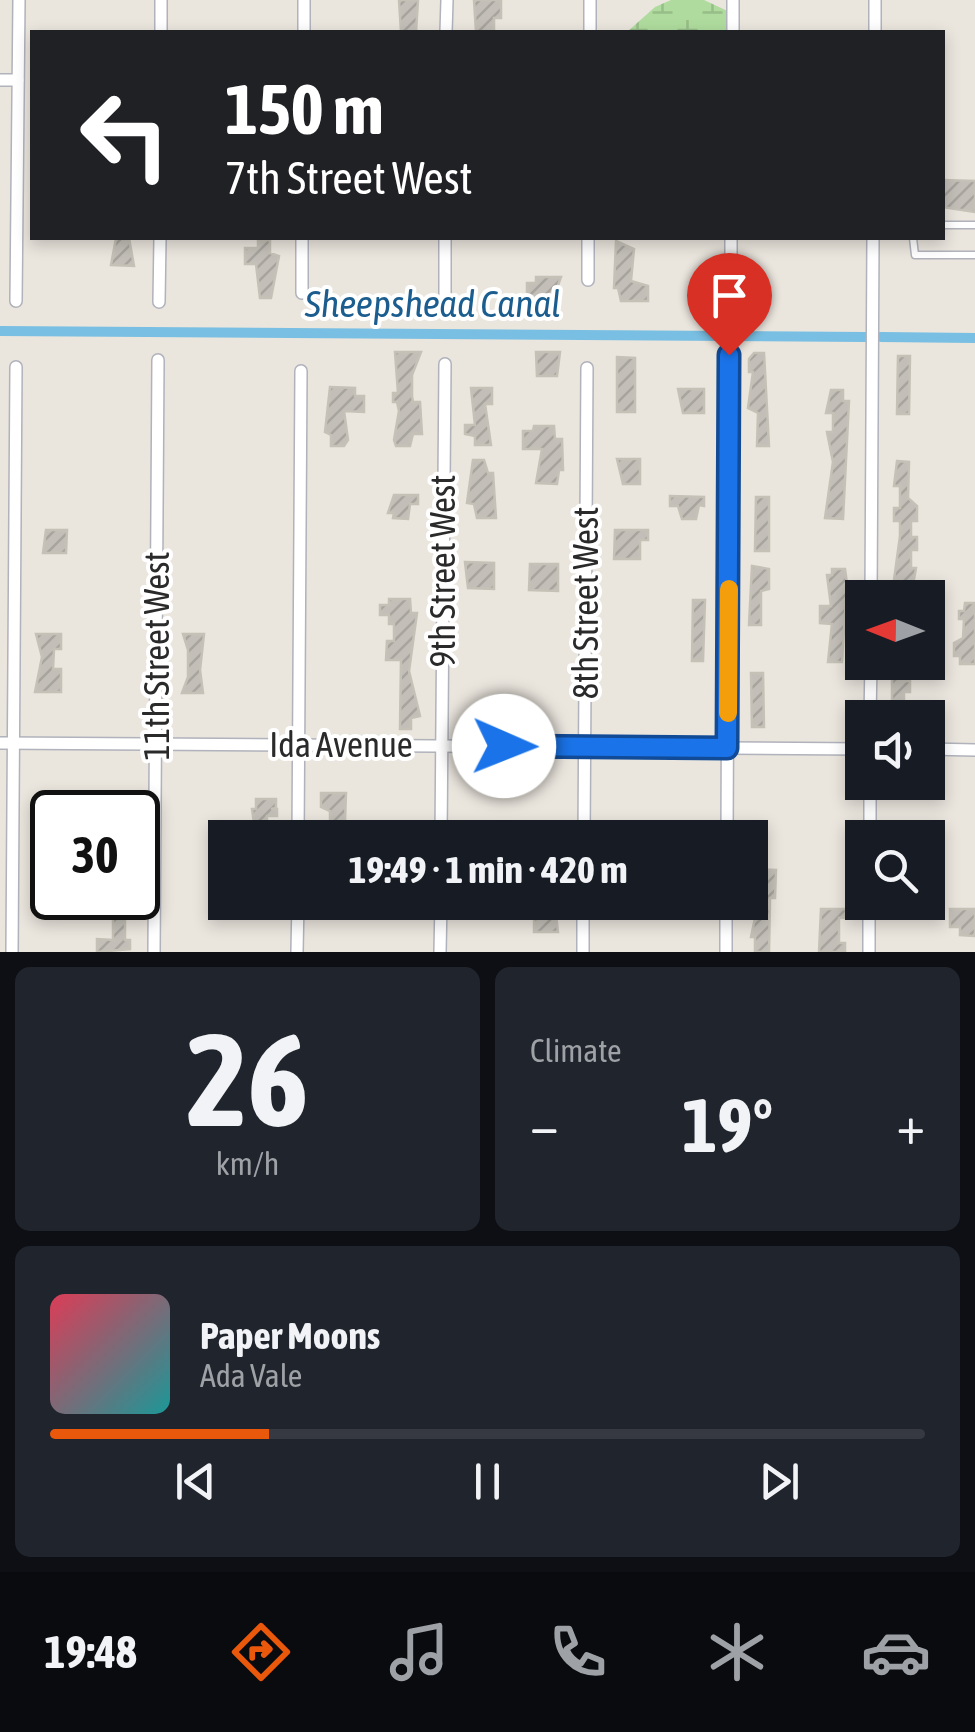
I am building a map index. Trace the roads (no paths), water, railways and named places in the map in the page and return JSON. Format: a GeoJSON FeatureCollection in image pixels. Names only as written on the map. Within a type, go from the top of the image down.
{"type":"FeatureCollection","features":[{"type":"Feature","properties":{"kind":"street"},"geometry":{"type":"LineString","coordinates":[[16,301],[19,0]]}},
{"type":"Feature","properties":{"kind":"street"},"geometry":{"type":"LineString","coordinates":[[161,30],[162,0]]}},
{"type":"Feature","properties":{"kind":"street"},"geometry":{"type":"LineString","coordinates":[[304,0],[304,30]]}},
{"type":"Feature","properties":{"kind":"street"},"geometry":{"type":"LineString","coordinates":[[446,0],[446,30]]}},
{"type":"Feature","properties":{"kind":"street"},"geometry":{"type":"LineString","coordinates":[[590,0],[590,30]]}},
{"type":"Feature","properties":{"kind":"street"},"geometry":{"type":"LineString","coordinates":[[733,0],[733,30]]}},
{"type":"Feature","properties":{"kind":"street"},"geometry":{"type":"LineString","coordinates":[[875,0],[875,30]]}},
{"type":"Feature","properties":{"kind":"street"},"geometry":{"type":"LineString","coordinates":[[0,80],[18,80]]}},
{"type":"Feature","properties":{"kind":"street"},"geometry":{"type":"LineString","coordinates":[[0,222],[17,222]]}},
{"type":"Feature","properties":{"kind":"street"},"geometry":{"type":"LineString","coordinates":[[159,302],[160,240]]}},
{"type":"Feature","properties":{"kind":"street"},"geometry":{"type":"LineString","coordinates":[[302,240],[302,293]]}},
{"type":"Feature","properties":{"kind":"street"},"geometry":{"type":"LineString","coordinates":[[445,240],[445,305]]}},
{"type":"Feature","properties":{"kind":"street"},"geometry":{"type":"LineString","coordinates":[[588,240],[588,280]]}},
{"type":"Feature","properties":{"kind":"street"},"geometry":{"type":"LineString","coordinates":[[731,240],[731,288]]}},
{"type":"Feature","properties":{"kind":"street"},"geometry":{"type":"LineString","coordinates":[[871,580],[874,240]]}},
{"type":"Feature","properties":{"kind":"street"},"geometry":{"type":"LineString","coordinates":[[727,820],[729,355]]}},
{"type":"Feature","properties":{"kind":"street","name":"11th Street West"},"geometry":{"type":"LineString","coordinates":[[154,952],[158,360]]}},
{"type":"Feature","properties":{"kind":"street","name":"9th Street West"},"geometry":{"type":"LineString","coordinates":[[441,820],[445,364]]}},
{"type":"Feature","properties":{"kind":"street"},"geometry":{"type":"LineString","coordinates":[[12,952],[7,743],[16,368]]}},
{"type":"Feature","properties":{"kind":"street","name":"8th Street West"},"geometry":{"type":"LineString","coordinates":[[584,820],[587,368]]}},
{"type":"Feature","properties":{"kind":"street"},"geometry":{"type":"LineString","coordinates":[[298,820],[301,371]]}},
{"type":"Feature","properties":{"kind":"street","name":"Ida Avenue"},"geometry":{"type":"LineString","coordinates":[[7,743],[845,749]]}},
{"type":"Feature","properties":{"kind":"street"},"geometry":{"type":"LineString","coordinates":[[945,749],[975,750]]}},
{"type":"Feature","properties":{"kind":"street"},"geometry":{"type":"LineString","coordinates":[[297,952],[298,920]]}},
{"type":"Feature","properties":{"kind":"street"},"geometry":{"type":"LineString","coordinates":[[440,952],[441,920]]}},
{"type":"Feature","properties":{"kind":"street"},"geometry":{"type":"LineString","coordinates":[[582,952],[583,920]]}},
{"type":"Feature","properties":{"kind":"street"},"geometry":{"type":"LineString","coordinates":[[726,920],[726,952]]}},
{"type":"Feature","properties":{"kind":"street"},"geometry":{"type":"LineString","coordinates":[[869,920],[869,952]]}},
{"type":"Feature","properties":{"kind":"lane"},"geometry":{"type":"LineString","coordinates":[[945,225],[975,226]]}},
{"type":"Feature","properties":{"kind":"lane"},"geometry":{"type":"LineString","coordinates":[[913,240],[915,254],[975,255]]}},
{"type":"Feature","properties":{"kind":"waterway","name":"Sheepshead Canal"},"geometry":{"type":"LineString","coordinates":[[0,331],[865,337]]}},
{"type":"Feature","properties":{"kind":"waterway","name":"Sheepshead Canal"},"geometry":{"type":"LineString","coordinates":[[881,337],[975,338]]}}]}
